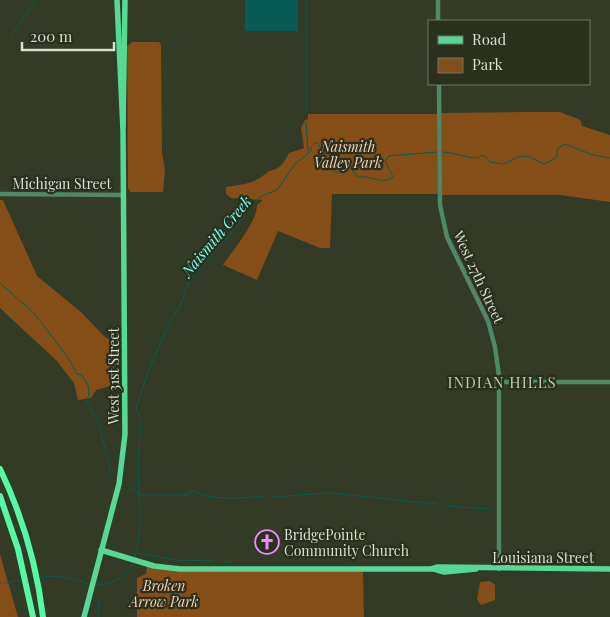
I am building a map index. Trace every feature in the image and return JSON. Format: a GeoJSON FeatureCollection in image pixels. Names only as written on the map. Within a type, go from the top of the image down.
{"type":"FeatureCollection","features":[{"type":"Feature","properties":{"kind":"highway"},"geometry":{"type":"LineString","coordinates":[[0,470],[18,511],[39,588],[43,617]]}},
{"type":"Feature","properties":{"kind":"highway"},"geometry":{"type":"LineString","coordinates":[[0,496],[22,561],[33,617]]}},
{"type":"Feature","properties":{"kind":"main road","name":"West 31st Street"},"geometry":{"type":"LineString","coordinates":[[84,617],[119,484],[126,434],[122,130],[117,0]]}},
{"type":"Feature","properties":{"kind":"main road","name":"West 31st Street"},"geometry":{"type":"LineString","coordinates":[[122,130],[124,121],[125,0]]}},
{"type":"Feature","properties":{"kind":"main road","name":"Louisiana Street"},"geometry":{"type":"LineString","coordinates":[[101,550],[144,563],[180,569],[434,569],[444,572],[476,569],[610,569]]}},
{"type":"Feature","properties":{"kind":"street"},"geometry":{"type":"LineString","coordinates":[[438,0],[438,20]]}},
{"type":"Feature","properties":{"kind":"street","name":"West 27th Street"},"geometry":{"type":"LineString","coordinates":[[439,85],[440,205],[444,228],[490,326],[495,347],[499,382],[500,569]]}},
{"type":"Feature","properties":{"kind":"street","name":"Michigan Street"},"geometry":{"type":"LineString","coordinates":[[0,194],[123,195]]}},
{"type":"Feature","properties":{"kind":"street"},"geometry":{"type":"LineString","coordinates":[[499,382],[610,382]]}},
{"type":"Feature","properties":{"kind":"green space"},"geometry":{"type":"Polygon","coordinates":[[[132,42],[159,42],[161,45],[162,153],[165,170],[163,192],[130,192],[128,188],[127,46],[132,42]]]}},
{"type":"Feature","properties":{"kind":"green space"},"geometry":{"type":"Polygon","coordinates":[[[560,112],[578,119],[581,121],[582,126],[610,135],[610,202],[560,195],[442,195],[441,113],[560,112]]]}},
{"type":"Feature","properties":{"kind":"green space","name":"Naismith Valley Park"},"geometry":{"type":"Polygon","coordinates":[[[308,114],[437,114],[438,194],[332,194],[330,248],[320,248],[278,231],[257,280],[223,265],[249,228],[257,205],[263,200],[231,198],[226,194],[226,187],[254,181],[279,167],[289,153],[304,148],[301,128],[305,120],[308,119],[308,114]]]}},
{"type":"Feature","properties":{"kind":"green space"},"geometry":{"type":"Polygon","coordinates":[[[0,200],[3,200],[37,276],[81,312],[104,336],[114,343],[114,385],[96,390],[91,398],[78,400],[74,383],[56,360],[0,308],[0,200]]]}},
{"type":"Feature","properties":{"kind":"green space"},"geometry":{"type":"Polygon","coordinates":[[[0,554],[18,617],[0,617],[0,554]]]}},
{"type":"Feature","properties":{"kind":"green space","name":"Broken Arrow Park"},"geometry":{"type":"Polygon","coordinates":[[[147,566],[363,571],[364,617],[137,617],[137,578],[146,574],[147,566]]]}},
{"type":"Feature","properties":{"kind":"green space"},"geometry":{"type":"Polygon","coordinates":[[[490,581],[495,585],[495,600],[481,605],[477,599],[480,582],[490,581]]]}},
{"type":"Feature","properties":{"kind":"water"},"geometry":{"type":"Polygon","coordinates":[[[245,0],[298,0],[298,31],[245,31],[245,0]]]}},
{"type":"Feature","properties":{"kind":"waterway"},"geometry":{"type":"LineString","coordinates":[[11,36],[36,0]]}},
{"type":"Feature","properties":{"kind":"waterway"},"geometry":{"type":"LineString","coordinates":[[306,0],[306,111]]}},
{"type":"Feature","properties":{"kind":"waterway"},"geometry":{"type":"LineString","coordinates":[[306,122],[308,151]]}},
{"type":"Feature","properties":{"kind":"waterway","name":"Naismith Creek"},"geometry":{"type":"LineString","coordinates":[[135,557],[140,521],[138,461],[141,428],[136,408],[148,372],[170,321],[180,307],[189,281],[233,231],[249,208],[262,196],[277,190],[295,164],[311,151],[311,147],[315,143],[318,143],[323,154],[332,153],[334,156],[331,163],[334,172],[342,172],[348,165],[358,177],[381,180],[393,177],[385,161],[389,156],[437,152]]}},
{"type":"Feature","properties":{"kind":"waterway","name":"Naismith Creek"},"geometry":{"type":"LineString","coordinates":[[441,152],[473,158],[478,158],[481,155],[490,162],[503,164],[518,157],[527,156],[544,164],[556,158],[558,148],[565,144],[593,155],[610,158]]}},
{"type":"Feature","properties":{"kind":"waterway"},"geometry":{"type":"LineString","coordinates":[[0,283],[34,313],[69,359],[77,374],[82,375],[88,385],[89,395],[86,401],[98,421],[111,473]]}},
{"type":"Feature","properties":{"kind":"waterway"},"geometry":{"type":"LineString","coordinates":[[129,486],[140,495],[188,495],[191,490],[207,496],[225,498],[262,496]]}},
{"type":"Feature","properties":{"kind":"waterway"},"geometry":{"type":"LineString","coordinates":[[272,497],[329,493],[437,504]]}},
{"type":"Feature","properties":{"kind":"waterway"},"geometry":{"type":"LineString","coordinates":[[444,506],[491,509]]}},
{"type":"Feature","properties":{"kind":"waterway"},"geometry":{"type":"LineString","coordinates":[[137,553],[176,560],[213,561]]}},
{"type":"Feature","properties":{"kind":"waterway","name":"Naismith Creek"},"geometry":{"type":"LineString","coordinates":[[96,585],[108,584],[119,579],[128,572],[134,561]]}},
{"type":"Feature","properties":{"kind":"waterway"},"geometry":{"type":"LineString","coordinates":[[222,562],[232,562]]}},
{"type":"Feature","properties":{"kind":"waterway","name":"Naismith Creek"},"geometry":{"type":"LineString","coordinates":[[40,576],[63,577],[90,584]]}},
{"type":"Feature","properties":{"kind":"waterway","name":"Naismith Creek"},"geometry":{"type":"LineString","coordinates":[[5,583],[21,580]]}},
{"type":"Feature","properties":{"kind":"waterway"},"geometry":{"type":"LineString","coordinates":[[98,617],[99,598]]}},
{"type":"Feature","properties":{"kind":"place","name":"BridgePointe Community Church"},"geometry":{"type":"Point","coordinates":[267,542]}},
{"type":"Feature","properties":{"kind":"district","name":"INDIAN HILLS"},"geometry":{"type":"Point","coordinates":[502,382]}}]}
